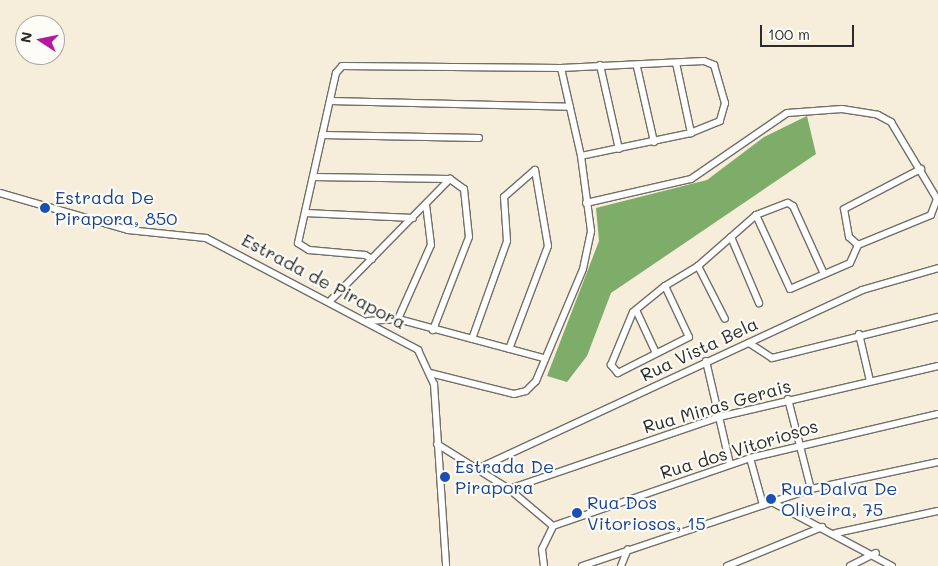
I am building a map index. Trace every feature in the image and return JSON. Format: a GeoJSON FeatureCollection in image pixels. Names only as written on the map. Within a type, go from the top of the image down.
{"type":"FeatureCollection","features":[{"type":"Feature","properties":{"kind":"street"},"geometry":{"type":"LineString","coordinates":[[676,63],[691,133]]}},
{"type":"Feature","properties":{"kind":"street"},"geometry":{"type":"LineString","coordinates":[[372,259],[299,247],[336,73],[347,64],[561,68],[600,65],[638,67],[676,63],[712,63],[725,103],[720,121],[691,133],[581,156]]}},
{"type":"Feature","properties":{"kind":"street"},"geometry":{"type":"LineString","coordinates":[[600,65],[618,149]]}},
{"type":"Feature","properties":{"kind":"street"},"geometry":{"type":"LineString","coordinates":[[638,67],[654,142]]}},
{"type":"Feature","properties":{"kind":"street"},"geometry":{"type":"LineString","coordinates":[[430,373],[518,394],[534,384],[585,261],[591,231],[581,156],[561,68]]}},
{"type":"Feature","properties":{"kind":"street"},"geometry":{"type":"LineString","coordinates":[[330,101],[570,107]]}},
{"type":"Feature","properties":{"kind":"street"},"geometry":{"type":"LineString","coordinates":[[586,203],[690,179],[780,117],[808,108],[842,109],[886,119],[921,168],[938,200],[931,215],[858,245],[850,263],[790,289],[756,215]]}},
{"type":"Feature","properties":{"kind":"street"},"geometry":{"type":"LineString","coordinates":[[322,135],[479,138]]}},
{"type":"Feature","properties":{"kind":"street"},"geometry":{"type":"LineString","coordinates":[[858,245],[849,237],[844,209],[921,168]]}},
{"type":"Feature","properties":{"kind":"street"},"geometry":{"type":"LineString","coordinates":[[472,339],[507,241],[504,197],[534,170],[540,184],[548,246],[510,349]]}},
{"type":"Feature","properties":{"kind":"street"},"geometry":{"type":"LineString","coordinates":[[313,177],[450,179],[464,189],[469,237],[434,330]]}},
{"type":"Feature","properties":{"kind":"street"},"geometry":{"type":"LineString","coordinates":[[331,300],[426,206],[450,179]]}},
{"type":"Feature","properties":{"kind":"street","name":"Estrada de Pirapora"},"geometry":{"type":"LineString","coordinates":[[0,193],[128,230],[206,238],[331,300],[418,350],[430,373],[438,444],[446,566]]}},
{"type":"Feature","properties":{"kind":"street"},"geometry":{"type":"LineString","coordinates":[[665,286],[689,337],[618,373],[611,365],[624,325],[636,310],[665,286],[698,266],[756,215],[788,203],[793,206],[824,274]]}},
{"type":"Feature","properties":{"kind":"street"},"geometry":{"type":"LineString","coordinates":[[398,319],[431,245],[426,206]]}},
{"type":"Feature","properties":{"kind":"street"},"geometry":{"type":"LineString","coordinates":[[305,213],[413,218]]}},
{"type":"Feature","properties":{"kind":"street"},"geometry":{"type":"LineString","coordinates":[[731,237],[759,303]]}},
{"type":"Feature","properties":{"kind":"street"},"geometry":{"type":"LineString","coordinates":[[698,266],[725,319]]}},
{"type":"Feature","properties":{"kind":"street","name":"Rua Vista Bela"},"geometry":{"type":"LineString","coordinates":[[477,469],[862,290],[938,268]]}},
{"type":"Feature","properties":{"kind":"street"},"geometry":{"type":"LineString","coordinates":[[636,310],[656,354]]}},
{"type":"Feature","properties":{"kind":"street"},"geometry":{"type":"LineString","coordinates":[[749,342],[772,358],[859,334],[938,317]]}},
{"type":"Feature","properties":{"kind":"street"},"geometry":{"type":"LineString","coordinates":[[368,321],[398,319],[544,358]]}},
{"type":"Feature","properties":{"kind":"street"},"geometry":{"type":"LineString","coordinates":[[859,334],[870,381]]}},
{"type":"Feature","properties":{"kind":"street"},"geometry":{"type":"LineString","coordinates":[[706,361],[730,464]]}},
{"type":"Feature","properties":{"kind":"street","name":"Rua Minas Gerais"},"geometry":{"type":"LineString","coordinates":[[508,489],[720,417],[788,399],[938,366]]}},
{"type":"Feature","properties":{"kind":"street"},"geometry":{"type":"LineString","coordinates":[[788,399],[811,489]]}},
{"type":"Feature","properties":{"kind":"street","name":"Rua dos Vitoriosos"},"geometry":{"type":"LineString","coordinates":[[553,526],[750,458],[800,444],[938,414]]}},
{"type":"Feature","properties":{"kind":"street"},"geometry":{"type":"LineString","coordinates":[[438,444],[508,489],[553,526],[542,549],[544,566]]}},
{"type":"Feature","properties":{"kind":"street"},"geometry":{"type":"LineString","coordinates":[[750,458],[763,505]]}},
{"type":"Feature","properties":{"kind":"street"},"geometry":{"type":"LineString","coordinates":[[582,566],[811,489],[938,462]]}},
{"type":"Feature","properties":{"kind":"street"},"geometry":{"type":"LineString","coordinates":[[772,502],[876,553],[892,566]]}},
{"type":"Feature","properties":{"kind":"street"},"geometry":{"type":"LineString","coordinates":[[836,533],[938,511]]}},
{"type":"Feature","properties":{"kind":"street"},"geometry":{"type":"LineString","coordinates":[[727,566],[822,527]]}},
{"type":"Feature","properties":{"kind":"street"},"geometry":{"type":"LineString","coordinates":[[621,566],[628,549]]}},
{"type":"Feature","properties":{"kind":"street"},"geometry":{"type":"LineString","coordinates":[[850,566],[876,553]]}},
{"type":"Feature","properties":{"kind":"green space"},"geometry":{"type":"Polygon","coordinates":[[[807,116],[816,154],[611,293],[587,356],[567,382],[547,376],[599,241],[596,208],[707,180],[764,137],[807,116]]]}},
{"type":"Feature","properties":{"kind":"place","name":"Estrada De Pirapora, 850"},"geometry":{"type":"Point","coordinates":[45,208]}},
{"type":"Feature","properties":{"kind":"place","name":"Estrada De Pirapora"},"geometry":{"type":"Point","coordinates":[445,477]}},
{"type":"Feature","properties":{"kind":"place","name":"Rua Dalva De Oliveira, 75"},"geometry":{"type":"Point","coordinates":[771,499]}},
{"type":"Feature","properties":{"kind":"place","name":"Rua Dos Vitoriosos, 15"},"geometry":{"type":"Point","coordinates":[577,513]}}]}
